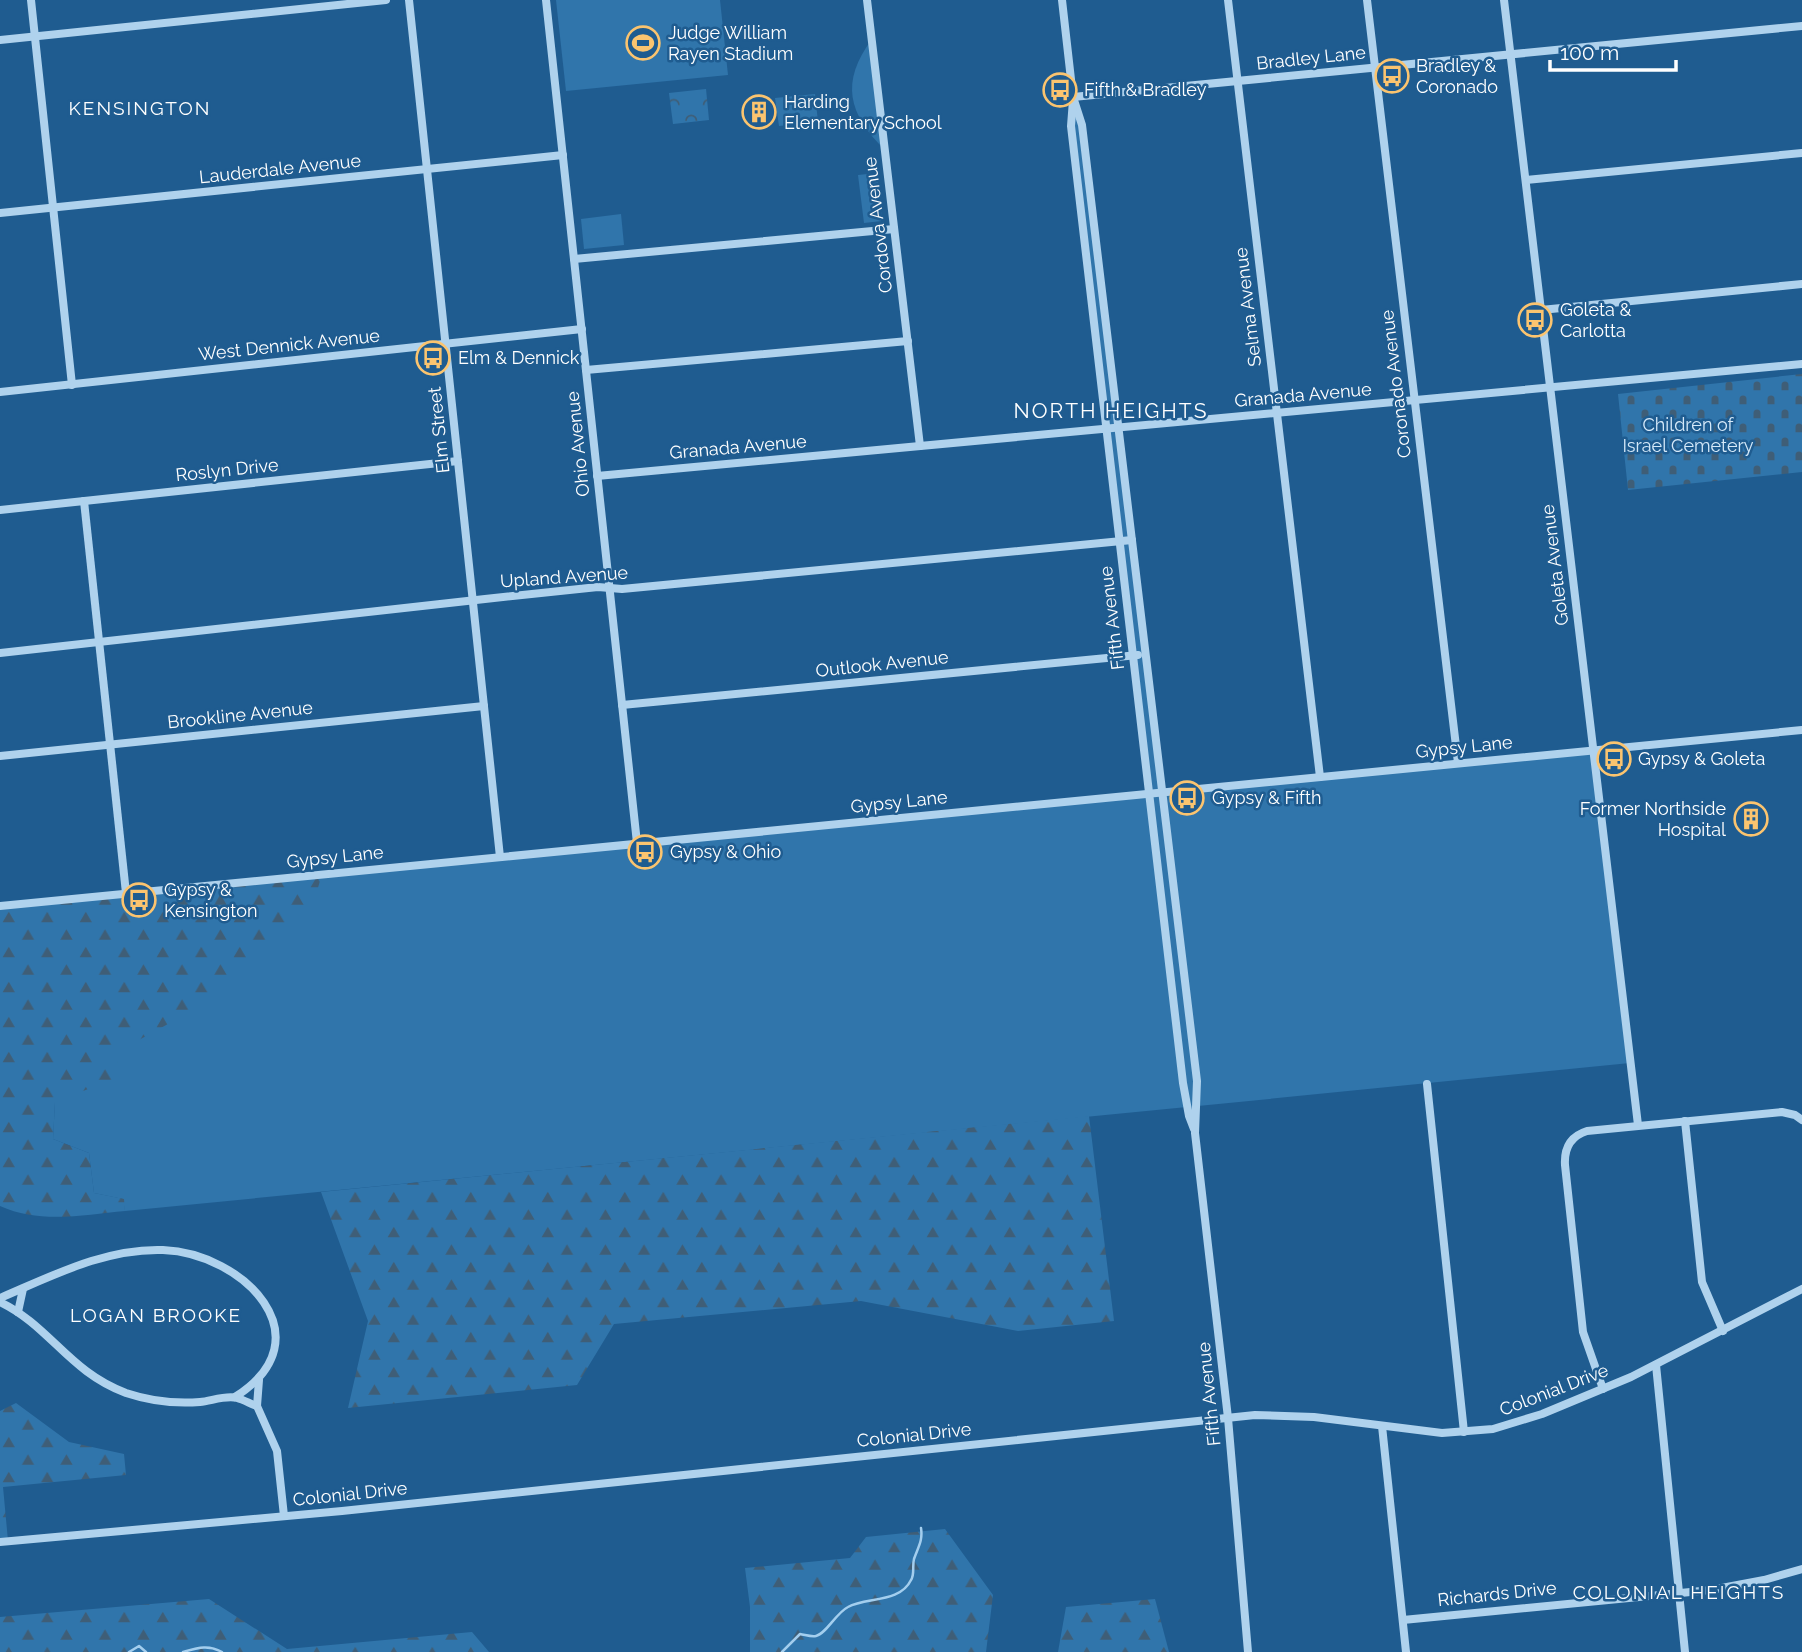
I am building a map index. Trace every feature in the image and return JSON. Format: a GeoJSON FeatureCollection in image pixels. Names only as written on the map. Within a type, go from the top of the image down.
{"type":"FeatureCollection","features":[{"type":"Feature","properties":{"kind":"street"},"geometry":{"type":"LineString","coordinates":[[31,0],[72,384]]}},
{"type":"Feature","properties":{"kind":"street"},"geometry":{"type":"LineString","coordinates":[[0,40],[386,0]]}},
{"type":"Feature","properties":{"kind":"street","name":"Elm Street"},"geometry":{"type":"LineString","coordinates":[[409,0],[500,857]]}},
{"type":"Feature","properties":{"kind":"street","name":"Ohio Avenue"},"geometry":{"type":"LineString","coordinates":[[546,0],[637,843]]}},
{"type":"Feature","properties":{"kind":"street","name":"Cordova Avenue"},"geometry":{"type":"LineString","coordinates":[[867,0],[920,446]]}},
{"type":"Feature","properties":{"kind":"street","name":"Fifth Avenue"},"geometry":{"type":"LineString","coordinates":[[1062,0],[1073,97],[1082,125],[1197,1081],[1195,1133],[1228,1418],[1248,1652]]}},
{"type":"Feature","properties":{"kind":"street","name":"Selma Avenue"},"geometry":{"type":"LineString","coordinates":[[1228,0],[1320,777]]}},
{"type":"Feature","properties":{"kind":"street","name":"Coronado Avenue"},"geometry":{"type":"LineString","coordinates":[[1367,0],[1458,764]]}},
{"type":"Feature","properties":{"kind":"street","name":"Goleta Avenue"},"geometry":{"type":"LineString","coordinates":[[1504,0],[1638,1125]]}},
{"type":"Feature","properties":{"kind":"street","name":"Bradley Lane"},"geometry":{"type":"LineString","coordinates":[[1073,97],[1802,26]]}},
{"type":"Feature","properties":{"kind":"street","name":"Fifth Avenue"},"geometry":{"type":"LineString","coordinates":[[1073,97],[1070,126],[1183,1083],[1195,1133]]}},
{"type":"Feature","properties":{"kind":"street"},"geometry":{"type":"LineString","coordinates":[[1526,180],[1802,153]]}},
{"type":"Feature","properties":{"kind":"street","name":"Lauderdale Avenue"},"geometry":{"type":"LineString","coordinates":[[0,213],[563,155]]}},
{"type":"Feature","properties":{"kind":"street"},"geometry":{"type":"LineString","coordinates":[[574,259],[894,229]]}},
{"type":"Feature","properties":{"kind":"street"},"geometry":{"type":"LineString","coordinates":[[1541,310],[1802,284]]}},
{"type":"Feature","properties":{"kind":"street","name":"West Dennick Avenue"},"geometry":{"type":"LineString","coordinates":[[0,392],[582,329]]}},
{"type":"Feature","properties":{"kind":"street"},"geometry":{"type":"LineString","coordinates":[[586,370],[908,341]]}},
{"type":"Feature","properties":{"kind":"street","name":"Granada Avenue"},"geometry":{"type":"LineString","coordinates":[[597,476],[1802,364]]}},
{"type":"Feature","properties":{"kind":"street","name":"Roslyn Drive"},"geometry":{"type":"LineString","coordinates":[[0,510],[458,461]]}},
{"type":"Feature","properties":{"kind":"street"},"geometry":{"type":"LineString","coordinates":[[83,501],[126,893]]}},
{"type":"Feature","properties":{"kind":"street","name":"Upland Avenue"},"geometry":{"type":"LineString","coordinates":[[0,653],[598,587],[622,589],[1132,540]]}},
{"type":"Feature","properties":{"kind":"street","name":"Outlook Avenue"},"geometry":{"type":"LineString","coordinates":[[622,705],[1145,654]]}},
{"type":"Feature","properties":{"kind":"street","name":"Brookline Avenue"},"geometry":{"type":"LineString","coordinates":[[0,756],[484,706]]}},
{"type":"Feature","properties":{"kind":"street","name":"Gypsy Lane"},"geometry":{"type":"LineString","coordinates":[[0,906],[1802,730]]}},
{"type":"Feature","properties":{"kind":"street"},"geometry":{"type":"LineString","coordinates":[[1427,1084],[1464,1432]]}},
{"type":"Feature","properties":{"kind":"street"},"geometry":{"type":"LineString","coordinates":[[1603,1389],[1583,1332],[1564,1157],[1569,1143],[1580,1133],[1638,1125],[1782,1112],[1802,1120]]}},
{"type":"Feature","properties":{"kind":"street"},"geometry":{"type":"LineString","coordinates":[[1685,1121],[1702,1282],[1723,1331]]}},
{"type":"Feature","properties":{"kind":"street"},"geometry":{"type":"LineString","coordinates":[[0,1300],[80,1264],[127,1252],[169,1250],[207,1259],[246,1283],[262,1299],[273,1319],[274,1348],[259,1380],[257,1406],[275,1443],[284,1516]]}},
{"type":"Feature","properties":{"kind":"street"},"geometry":{"type":"LineString","coordinates":[[18,1312],[23,1289]]}},
{"type":"Feature","properties":{"kind":"street","name":"Colonial Drive"},"geometry":{"type":"LineString","coordinates":[[0,1542],[284,1516],[1228,1418],[1286,1415],[1434,1432],[1485,1431],[1520,1422],[1603,1389],[1656,1365],[1802,1289]]}},
{"type":"Feature","properties":{"kind":"street"},"geometry":{"type":"LineString","coordinates":[[0,1300],[35,1324],[79,1368],[124,1392],[177,1402],[235,1397],[257,1406]]}},
{"type":"Feature","properties":{"kind":"street"},"geometry":{"type":"LineString","coordinates":[[1656,1365],[1685,1652]]}},
{"type":"Feature","properties":{"kind":"street"},"geometry":{"type":"LineString","coordinates":[[235,1397],[259,1380]]}},
{"type":"Feature","properties":{"kind":"street"},"geometry":{"type":"LineString","coordinates":[[1382,1426],[1406,1652]]}},
{"type":"Feature","properties":{"kind":"street","name":"Richards Drive"},"geometry":{"type":"LineString","coordinates":[[1403,1620],[1738,1586],[1802,1569]]}},
{"type":"Feature","properties":{"kind":"green space","name":"Judge William Rayen Stadium"},"geometry":{"type":"Polygon","coordinates":[[[556,0],[720,0],[728,75],[566,91],[556,0]]]}},
{"type":"Feature","properties":{"kind":"green space"},"geometry":{"type":"Polygon","coordinates":[[[872,39],[885,150],[863,124],[853,97],[855,69],[872,39]]]}},
{"type":"Feature","properties":{"kind":"green space"},"geometry":{"type":"Polygon","coordinates":[[[706,89],[709,120],[673,124],[669,93],[706,89]]]}},
{"type":"Feature","properties":{"kind":"green space"},"geometry":{"type":"Polygon","coordinates":[[[815,94],[818,122],[779,126],[775,98],[815,94]]]}},
{"type":"Feature","properties":{"kind":"green space"},"geometry":{"type":"Polygon","coordinates":[[[1073,97],[1082,125],[1163,792],[1594,750],[1630,1063],[1198,1106],[1197,1115],[1187,1107],[125,1211],[123,1199],[94,1193],[89,1153],[53,1139],[55,1102],[0,968],[0,906],[1149,793],[1071,126],[1073,97]]]}},
{"type":"Feature","properties":{"kind":"green space"},"geometry":{"type":"Polygon","coordinates":[[[877,173],[882,221],[864,223],[858,175],[877,173]]]}},
{"type":"Feature","properties":{"kind":"green space"},"geometry":{"type":"Polygon","coordinates":[[[621,214],[624,245],[584,249],[581,219],[621,214]]]}},
{"type":"Feature","properties":{"kind":"green space","name":"Children of Israel Cemetery"},"geometry":{"type":"Polygon","coordinates":[[[1802,374],[1802,472],[1628,490],[1618,394],[1802,374]]]}},
{"type":"Feature","properties":{"kind":"green space"},"geometry":{"type":"Polygon","coordinates":[[[322,874],[313,905],[284,940],[253,968],[168,1024],[117,1052],[119,1077],[55,1102],[53,1139],[89,1153],[94,1193],[124,1199],[125,1211],[46,1217],[15,1212],[0,1206],[0,906],[322,874]]]}},
{"type":"Feature","properties":{"kind":"green space"},"geometry":{"type":"Polygon","coordinates":[[[1089,1116],[1114,1321],[1018,1331],[861,1301],[614,1324],[577,1385],[348,1408],[368,1321],[321,1192],[1089,1116]]]}},
{"type":"Feature","properties":{"kind":"green space"},"geometry":{"type":"Polygon","coordinates":[[[16,1403],[69,1442],[124,1454],[126,1475],[3,1487],[8,1541],[0,1542],[0,1411],[16,1403]]]}},
{"type":"Feature","properties":{"kind":"green space"},"geometry":{"type":"Polygon","coordinates":[[[945,1529],[993,1595],[986,1652],[750,1652],[750,1607],[745,1568],[850,1558],[866,1537],[945,1529]]]}},
{"type":"Feature","properties":{"kind":"green space"},"geometry":{"type":"Polygon","coordinates":[[[209,1599],[287,1649],[472,1632],[489,1652],[0,1652],[0,1617],[209,1599]]]}},
{"type":"Feature","properties":{"kind":"green space"},"geometry":{"type":"Polygon","coordinates":[[[1155,1599],[1169,1652],[1058,1652],[1066,1607],[1155,1599]]]}},
{"type":"Feature","properties":{"kind":"waterway"},"geometry":{"type":"LineString","coordinates":[[782,1652],[800,1634],[820,1634],[848,1607],[891,1596],[906,1587],[913,1575],[921,1528]]}},
{"type":"Feature","properties":{"kind":"waterway"},"geometry":{"type":"LineString","coordinates":[[129,1652],[139,1646],[146,1652]]}},
{"type":"Feature","properties":{"kind":"waterway"},"geometry":{"type":"LineString","coordinates":[[183,1652],[207,1647],[222,1652]]}},
{"type":"Feature","properties":{"kind":"place","name":"Judge William Rayen Stadium"},"geometry":{"type":"Point","coordinates":[643,43]}},
{"type":"Feature","properties":{"kind":"place","name":"Bradley & Coronado"},"geometry":{"type":"Point","coordinates":[1392,76]}},
{"type":"Feature","properties":{"kind":"place","name":"Fifth & Bradley"},"geometry":{"type":"Point","coordinates":[1060,90]}},
{"type":"Feature","properties":{"kind":"place","name":"Harding Elementary School"},"geometry":{"type":"Point","coordinates":[759,112]}},
{"type":"Feature","properties":{"kind":"place","name":"Goleta & Carlotta"},"geometry":{"type":"Point","coordinates":[1535,320]}},
{"type":"Feature","properties":{"kind":"place","name":"Elm & Dennick"},"geometry":{"type":"Point","coordinates":[433,358]}},
{"type":"Feature","properties":{"kind":"place","name":"Gypsy & Goleta"},"geometry":{"type":"Point","coordinates":[1614,759]}},
{"type":"Feature","properties":{"kind":"place","name":"Gypsy & Fifth"},"geometry":{"type":"Point","coordinates":[1187,798]}},
{"type":"Feature","properties":{"kind":"place","name":"Former Northside Hospital"},"geometry":{"type":"Point","coordinates":[1751,819]}},
{"type":"Feature","properties":{"kind":"place","name":"Gypsy & Ohio"},"geometry":{"type":"Point","coordinates":[645,852]}},
{"type":"Feature","properties":{"kind":"place","name":"Gypsy & Kensington"},"geometry":{"type":"Point","coordinates":[139,900]}},
{"type":"Feature","properties":{"kind":"district","name":"KENSINGTON"},"geometry":{"type":"Point","coordinates":[140,108]}},
{"type":"Feature","properties":{"kind":"district","name":"NORTH HEIGHTS"},"geometry":{"type":"Point","coordinates":[1111,411]}},
{"type":"Feature","properties":{"kind":"district","name":"LOGAN BROOKE"},"geometry":{"type":"Point","coordinates":[156,1315]}},
{"type":"Feature","properties":{"kind":"district","name":"COLONIAL HEIGHTS"},"geometry":{"type":"Point","coordinates":[1679,1592]}}]}
